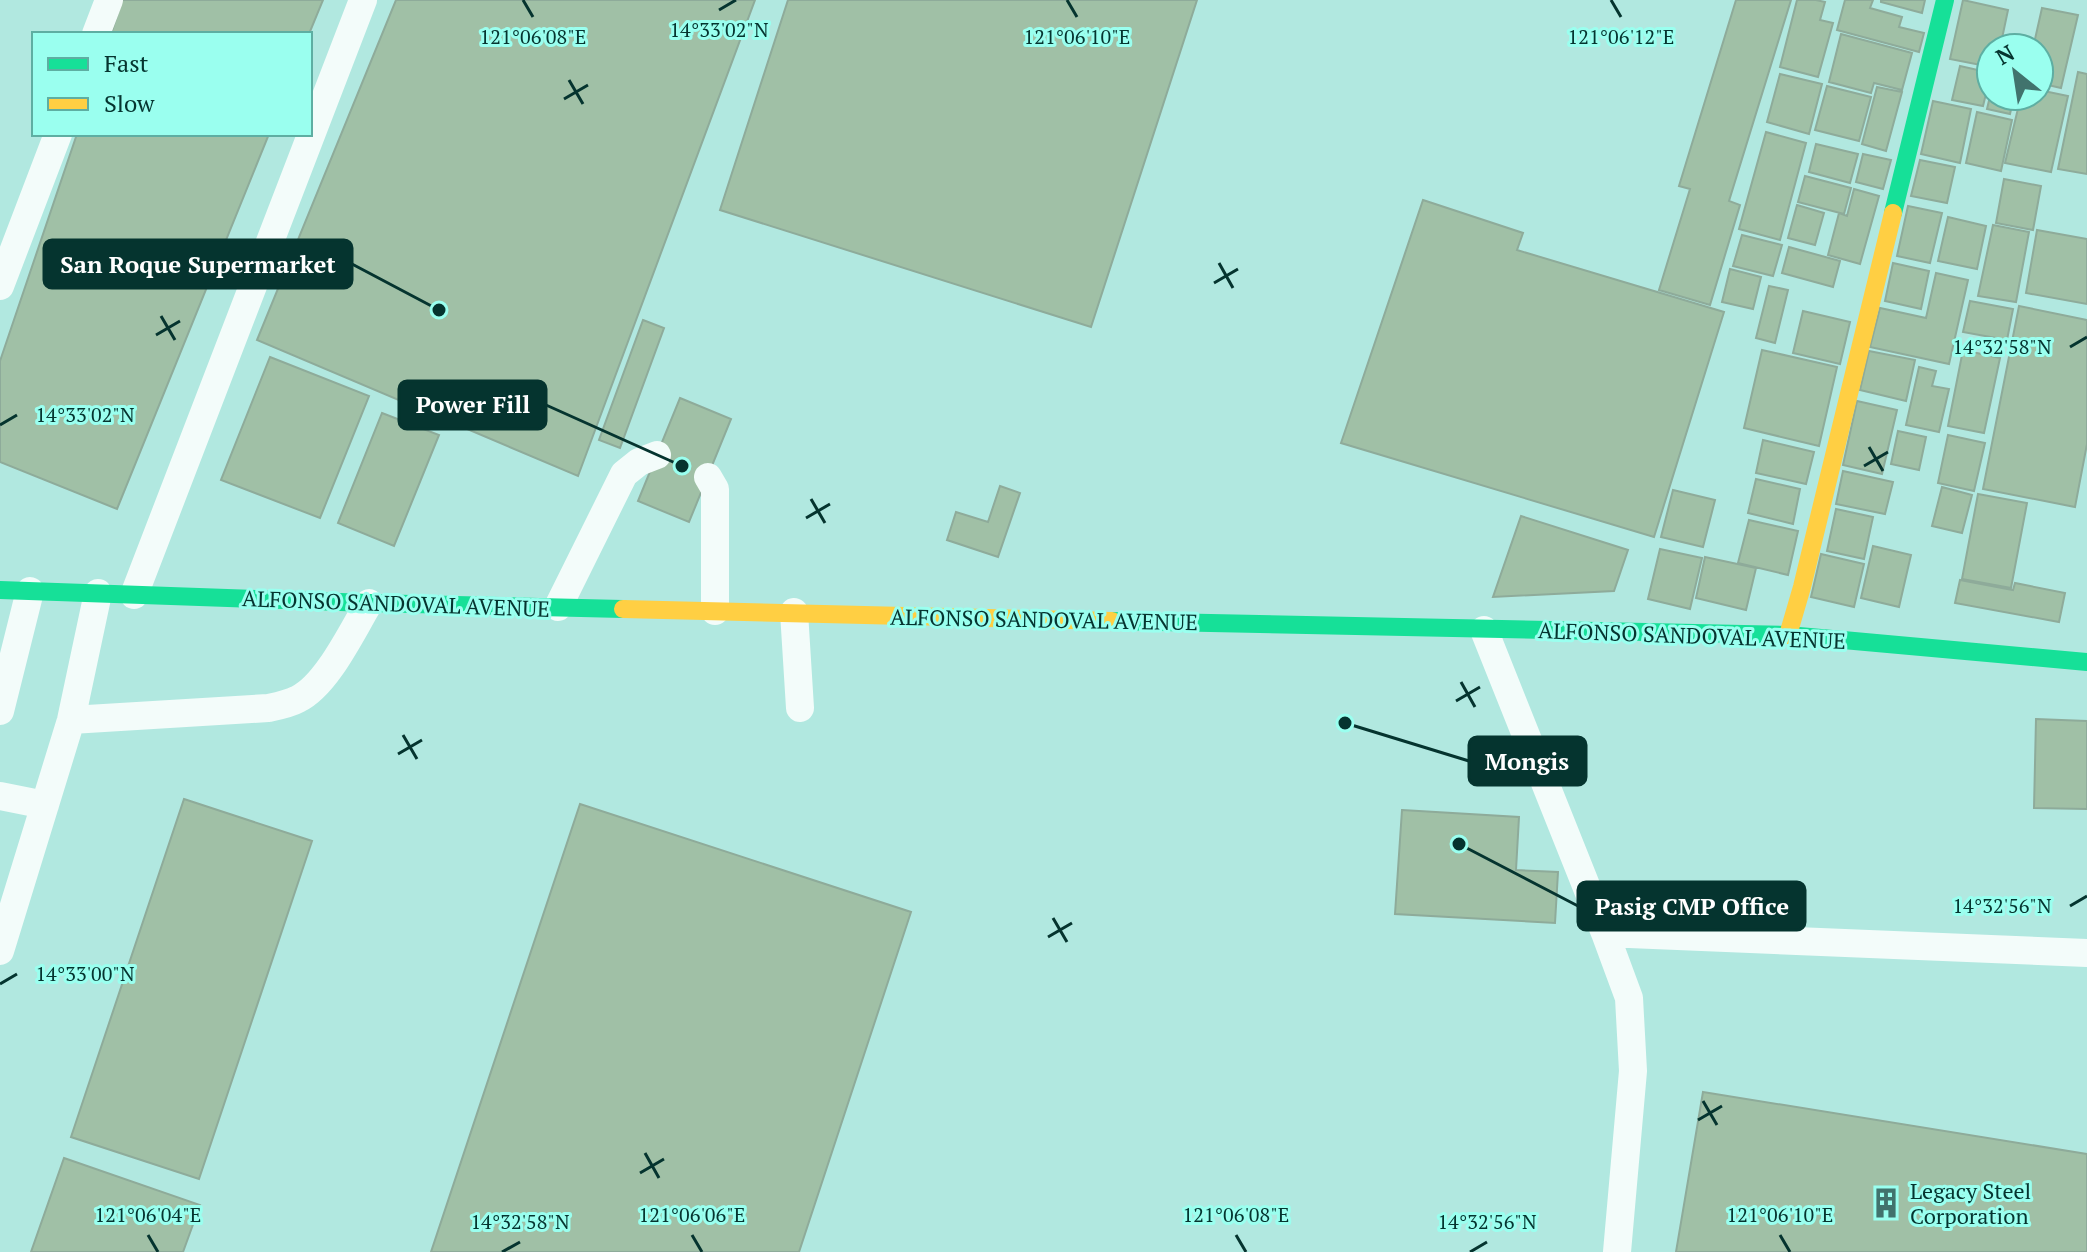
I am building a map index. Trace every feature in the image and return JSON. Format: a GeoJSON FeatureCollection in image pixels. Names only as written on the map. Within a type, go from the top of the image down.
{"type":"FeatureCollection","features":[{"type":"Feature","properties":{"kind":"main road"},"geometry":{"type":"LineString","coordinates":[[1788,635],[1945,0]]}},
{"type":"Feature","properties":{"kind":"main road","name":"ALFONSO SANDOVAL AVENUE"},"geometry":{"type":"LineString","coordinates":[[0,590],[369,603],[1788,635],[2087,662]]}},
{"type":"Feature","properties":{"kind":"lane"},"geometry":{"type":"LineString","coordinates":[[97,32],[109,0]]}},
{"type":"Feature","properties":{"kind":"lane"},"geometry":{"type":"LineString","coordinates":[[312,133],[363,0]]}},
{"type":"Feature","properties":{"kind":"lane"},"geometry":{"type":"LineString","coordinates":[[0,286],[57,136]]}},
{"type":"Feature","properties":{"kind":"lane"},"geometry":{"type":"LineString","coordinates":[[134,595],[311,136]]}},
{"type":"Feature","properties":{"kind":"lane"},"geometry":{"type":"LineString","coordinates":[[558,607],[624,474],[639,462],[657,455]]}},
{"type":"Feature","properties":{"kind":"lane"},"geometry":{"type":"LineString","coordinates":[[708,477],[715,489],[715,611]]}},
{"type":"Feature","properties":{"kind":"lane"},"geometry":{"type":"LineString","coordinates":[[0,711],[30,591]]}},
{"type":"Feature","properties":{"kind":"lane"},"geometry":{"type":"LineString","coordinates":[[0,951],[71,720],[98,593]]}},
{"type":"Feature","properties":{"kind":"lane"},"geometry":{"type":"LineString","coordinates":[[71,720],[268,708],[297,701],[315,688],[369,603]]}},
{"type":"Feature","properties":{"kind":"lane"},"geometry":{"type":"LineString","coordinates":[[794,612],[800,708]]}},
{"type":"Feature","properties":{"kind":"lane"},"geometry":{"type":"LineString","coordinates":[[1484,630],[1629,998],[1633,1071],[1617,1252]]}},
{"type":"Feature","properties":{"kind":"lane"},"geometry":{"type":"LineString","coordinates":[[0,796],[45,805]]}},
{"type":"Feature","properties":{"kind":"lane"},"geometry":{"type":"LineString","coordinates":[[1605,933],[2087,953]]}},
{"type":"Feature","properties":{"kind":"building"},"geometry":{"type":"Polygon","coordinates":[[[122,0],[323,0],[310,32],[112,32],[122,0]]]}},
{"type":"Feature","properties":{"kind":"building"},"geometry":{"type":"Polygon","coordinates":[[[396,0],[755,0],[578,476],[257,340],[396,0]]]}},
{"type":"Feature","properties":{"kind":"building"},"geometry":{"type":"Polygon","coordinates":[[[788,0],[1197,0],[1091,327],[720,210],[788,0]]]}},
{"type":"Feature","properties":{"kind":"building"},"geometry":{"type":"Polygon","coordinates":[[[1736,0],[1791,0],[1729,201],[1740,205],[1710,305],[1659,290],[1690,189],[1679,186],[1736,0]]]}},
{"type":"Feature","properties":{"kind":"building"},"geometry":{"type":"Polygon","coordinates":[[[1797,0],[1825,2],[1820,20],[1833,23],[1818,77],[1780,67],[1797,0]]]}},
{"type":"Feature","properties":{"kind":"building"},"geometry":{"type":"Polygon","coordinates":[[[1845,0],[1873,0],[1870,8],[1902,17],[1899,27],[1924,33],[1919,52],[1837,30],[1845,0]]]}},
{"type":"Feature","properties":{"kind":"building"},"geometry":{"type":"Polygon","coordinates":[[[1881,0],[1925,0],[1922,13],[1881,0]]]}},
{"type":"Feature","properties":{"kind":"building"},"geometry":{"type":"Polygon","coordinates":[[[1963,0],[2008,10],[2003,32],[1975,32],[1975,64],[1950,59],[1963,0]]]}},
{"type":"Feature","properties":{"kind":"building"},"geometry":{"type":"Polygon","coordinates":[[[2042,8],[2078,15],[2061,88],[2055,87],[2055,32],[2037,32],[2042,8]]]}},
{"type":"Feature","properties":{"kind":"building"},"geometry":{"type":"Polygon","coordinates":[[[1841,34],[1912,53],[1902,90],[1874,83],[1871,93],[1829,82],[1841,34]]]}},
{"type":"Feature","properties":{"kind":"building"},"geometry":{"type":"Polygon","coordinates":[[[1960,66],[1975,69],[1975,104],[1952,100],[1960,66]]]}},
{"type":"Feature","properties":{"kind":"building"},"geometry":{"type":"Polygon","coordinates":[[[2078,72],[2087,74],[2087,174],[2058,169],[2078,72]]]}},
{"type":"Feature","properties":{"kind":"building"},"geometry":{"type":"Polygon","coordinates":[[[1780,74],[1822,84],[1809,134],[1767,122],[1780,74]]]}},
{"type":"Feature","properties":{"kind":"building"},"geometry":{"type":"Polygon","coordinates":[[[1827,86],[1871,97],[1859,141],[1815,130],[1827,86]]]}},
{"type":"Feature","properties":{"kind":"building"},"geometry":{"type":"Polygon","coordinates":[[[1877,87],[1902,92],[1886,151],[1862,144],[1877,87]]]}},
{"type":"Feature","properties":{"kind":"building"},"geometry":{"type":"Polygon","coordinates":[[[2055,93],[2068,96],[2051,172],[2005,163],[2017,112],[2055,112],[2055,93]]]}},
{"type":"Feature","properties":{"kind":"building"},"geometry":{"type":"Polygon","coordinates":[[[1933,101],[1971,109],[1960,163],[1921,154],[1933,101]]]}},
{"type":"Feature","properties":{"kind":"building"},"geometry":{"type":"Polygon","coordinates":[[[1977,112],[2012,120],[2001,171],[1966,163],[1977,112]]]}},
{"type":"Feature","properties":{"kind":"building"},"geometry":{"type":"Polygon","coordinates":[[[1766,132],[1806,143],[1780,240],[1739,229],[1766,132]]]}},
{"type":"Feature","properties":{"kind":"building"},"geometry":{"type":"Polygon","coordinates":[[[76,136],[268,136],[117,509],[0,462],[0,361],[76,136]]]}},
{"type":"Feature","properties":{"kind":"building"},"geometry":{"type":"Polygon","coordinates":[[[1816,144],[1858,154],[1850,183],[1809,172],[1816,144]]]}},
{"type":"Feature","properties":{"kind":"building"},"geometry":{"type":"Polygon","coordinates":[[[1863,154],[1891,160],[1883,189],[1856,182],[1863,154]]]}},
{"type":"Feature","properties":{"kind":"building"},"geometry":{"type":"Polygon","coordinates":[[[1920,160],[1955,167],[1947,203],[1911,196],[1920,160]]]}},
{"type":"Feature","properties":{"kind":"building"},"geometry":{"type":"Polygon","coordinates":[[[1805,176],[1851,188],[1844,214],[1798,202],[1805,176]]]}},
{"type":"Feature","properties":{"kind":"building"},"geometry":{"type":"Polygon","coordinates":[[[2004,179],[2041,186],[2033,230],[1996,223],[2004,179]]]}},
{"type":"Feature","properties":{"kind":"building"},"geometry":{"type":"Polygon","coordinates":[[[1854,189],[1879,196],[1860,264],[1828,255],[1839,213],[1847,216],[1854,189]]]}},
{"type":"Feature","properties":{"kind":"building"},"geometry":{"type":"Polygon","coordinates":[[[1423,200],[1523,233],[1517,250],[1724,312],[1654,537],[1341,443],[1423,200]]]}},
{"type":"Feature","properties":{"kind":"building"},"geometry":{"type":"Polygon","coordinates":[[[1797,205],[1824,213],[1815,245],[1788,238],[1797,205]]]}},
{"type":"Feature","properties":{"kind":"building"},"geometry":{"type":"Polygon","coordinates":[[[1908,206],[1942,213],[1930,263],[1897,256],[1908,206]]]}},
{"type":"Feature","properties":{"kind":"building"},"geometry":{"type":"Polygon","coordinates":[[[1948,217],[1986,226],[1977,269],[1938,261],[1948,217]]]}},
{"type":"Feature","properties":{"kind":"building"},"geometry":{"type":"Polygon","coordinates":[[[1993,225],[2029,232],[2016,302],[1978,296],[1993,225]]]}},
{"type":"Feature","properties":{"kind":"building"},"geometry":{"type":"Polygon","coordinates":[[[2037,230],[2087,239],[2087,304],[2026,293],[2037,230]]]}},
{"type":"Feature","properties":{"kind":"building"},"geometry":{"type":"Polygon","coordinates":[[[1742,235],[1782,245],[1773,276],[1733,266],[1742,235]]]}},
{"type":"Feature","properties":{"kind":"building"},"geometry":{"type":"Polygon","coordinates":[[[1789,247],[1840,261],[1833,287],[1782,273],[1789,247]]]}},
{"type":"Feature","properties":{"kind":"building"},"geometry":{"type":"Polygon","coordinates":[[[1893,263],[1929,271],[1921,309],[1885,301],[1893,263]]]}},
{"type":"Feature","properties":{"kind":"building"},"geometry":{"type":"Polygon","coordinates":[[[1730,269],[1761,277],[1753,309],[1722,302],[1730,269]]]}},
{"type":"Feature","properties":{"kind":"building"},"geometry":{"type":"Polygon","coordinates":[[[1936,273],[1968,280],[1949,364],[1870,347],[1880,308],[1926,318],[1936,273]]]}},
{"type":"Feature","properties":{"kind":"building"},"geometry":{"type":"Polygon","coordinates":[[[1769,286],[1788,290],[1775,343],[1756,338],[1769,286]]]}},
{"type":"Feature","properties":{"kind":"building"},"geometry":{"type":"Polygon","coordinates":[[[1970,301],[2013,309],[2007,340],[1963,332],[1970,301]]]}},
{"type":"Feature","properties":{"kind":"building"},"geometry":{"type":"Polygon","coordinates":[[[2019,306],[2087,320],[2087,444],[2075,507],[1983,489],[2019,306]]]}},
{"type":"Feature","properties":{"kind":"building"},"geometry":{"type":"Polygon","coordinates":[[[1803,311],[1850,322],[1840,364],[1793,353],[1803,311]]]}},
{"type":"Feature","properties":{"kind":"building"},"geometry":{"type":"Polygon","coordinates":[[[643,320],[664,328],[620,448],[599,440],[643,320]]]}},
{"type":"Feature","properties":{"kind":"building"},"geometry":{"type":"Polygon","coordinates":[[[1762,350],[1837,367],[1819,446],[1744,428],[1762,350]]]}},
{"type":"Feature","properties":{"kind":"building"},"geometry":{"type":"Polygon","coordinates":[[[1963,350],[2000,358],[1984,433],[1948,426],[1963,350]]]}},
{"type":"Feature","properties":{"kind":"building"},"geometry":{"type":"Polygon","coordinates":[[[1869,351],[1915,360],[1906,401],[1860,390],[1869,351]]]}},
{"type":"Feature","properties":{"kind":"building"},"geometry":{"type":"Polygon","coordinates":[[[270,357],[369,396],[320,518],[221,480],[270,357]]]}},
{"type":"Feature","properties":{"kind":"building"},"geometry":{"type":"Polygon","coordinates":[[[1919,367],[1936,371],[1932,386],[1949,389],[1939,432],[1906,425],[1919,367]]]}},
{"type":"Feature","properties":{"kind":"building"},"geometry":{"type":"Polygon","coordinates":[[[680,398],[731,419],[689,522],[638,501],[680,398]]]}},
{"type":"Feature","properties":{"kind":"building"},"geometry":{"type":"Polygon","coordinates":[[[1857,401],[1897,410],[1882,474],[1843,465],[1857,401]]]}},
{"type":"Feature","properties":{"kind":"building"},"geometry":{"type":"Polygon","coordinates":[[[382,413],[439,435],[394,546],[338,523],[382,413]]]}},
{"type":"Feature","properties":{"kind":"building"},"geometry":{"type":"Polygon","coordinates":[[[1898,431],[1926,437],[1919,470],[1891,464],[1898,431]]]}},
{"type":"Feature","properties":{"kind":"building"},"geometry":{"type":"Polygon","coordinates":[[[1948,435],[1985,443],[1974,491],[1938,483],[1948,435]]]}},
{"type":"Feature","properties":{"kind":"building"},"geometry":{"type":"Polygon","coordinates":[[[1763,440],[1814,452],[1806,484],[1756,473],[1763,440]]]}},
{"type":"Feature","properties":{"kind":"building"},"geometry":{"type":"Polygon","coordinates":[[[1843,471],[1893,482],[1885,514],[1836,504],[1843,471]]]}},
{"type":"Feature","properties":{"kind":"building"},"geometry":{"type":"Polygon","coordinates":[[[1756,479],[1800,489],[1793,524],[1748,513],[1756,479]]]}},
{"type":"Feature","properties":{"kind":"building"},"geometry":{"type":"Polygon","coordinates":[[[1000,486],[1020,493],[998,557],[947,540],[956,512],[988,522],[1000,486]]]}},
{"type":"Feature","properties":{"kind":"building"},"geometry":{"type":"Polygon","coordinates":[[[1942,487],[1972,495],[1962,533],[1932,526],[1942,487]]]}},
{"type":"Feature","properties":{"kind":"building"},"geometry":{"type":"Polygon","coordinates":[[[1673,490],[1715,500],[1703,547],[1661,537],[1673,490]]]}},
{"type":"Feature","properties":{"kind":"building"},"geometry":{"type":"Polygon","coordinates":[[[1978,494],[2027,503],[2011,588],[1962,579],[1978,494]]]}},
{"type":"Feature","properties":{"kind":"building"},"geometry":{"type":"Polygon","coordinates":[[[1836,509],[1873,517],[1864,559],[1827,551],[1836,509]]]}},
{"type":"Feature","properties":{"kind":"building"},"geometry":{"type":"Polygon","coordinates":[[[1521,516],[1628,550],[1614,591],[1493,597],[1521,516]]]}},
{"type":"Feature","properties":{"kind":"building"},"geometry":{"type":"Polygon","coordinates":[[[1749,520],[1798,531],[1788,575],[1738,563],[1749,520]]]}},
{"type":"Feature","properties":{"kind":"building"},"geometry":{"type":"Polygon","coordinates":[[[1873,546],[1911,555],[1899,607],[1861,598],[1873,546]]]}},
{"type":"Feature","properties":{"kind":"building"},"geometry":{"type":"Polygon","coordinates":[[[1660,549],[1702,558],[1690,609],[1648,599],[1660,549]]]}},
{"type":"Feature","properties":{"kind":"building"},"geometry":{"type":"Polygon","coordinates":[[[1821,554],[1864,564],[1854,607],[1811,597],[1821,554]]]}},
{"type":"Feature","properties":{"kind":"building"},"geometry":{"type":"Polygon","coordinates":[[[1705,557],[1756,568],[1746,610],[1696,598],[1705,557]]]}},
{"type":"Feature","properties":{"kind":"building"},"geometry":{"type":"Polygon","coordinates":[[[1960,580],[2013,590],[2015,583],[2065,593],[2059,622],[1955,603],[1960,580]]]}},
{"type":"Feature","properties":{"kind":"building"},"geometry":{"type":"Polygon","coordinates":[[[2036,719],[2087,721],[2087,809],[2034,808],[2036,719]]]}},
{"type":"Feature","properties":{"kind":"building"},"geometry":{"type":"Polygon","coordinates":[[[184,799],[312,841],[199,1179],[71,1137],[184,799]]]}},
{"type":"Feature","properties":{"kind":"building"},"geometry":{"type":"Polygon","coordinates":[[[580,804],[911,912],[799,1252],[431,1252],[580,804]]]}},
{"type":"Feature","properties":{"kind":"building"},"geometry":{"type":"Polygon","coordinates":[[[1402,810],[1519,817],[1516,870],[1558,872],[1555,923],[1395,914],[1402,810]]]}},
{"type":"Feature","properties":{"kind":"building","name":"Legacy Steel Corporation"},"geometry":{"type":"Polygon","coordinates":[[[1703,1092],[2087,1154],[2087,1252],[1676,1252],[1703,1092]]]}},
{"type":"Feature","properties":{"kind":"building"},"geometry":{"type":"Polygon","coordinates":[[[64,1158],[200,1205],[183,1252],[31,1252],[64,1158]]]}},
{"type":"Feature","properties":{"kind":"traffic: fast"},"geometry":{"type":"LineString","coordinates":[[1893,213],[1945,0]]}},
{"type":"Feature","properties":{"kind":"traffic: fast"},"geometry":{"type":"LineString","coordinates":[[0,590],[623,609]]}},
{"type":"Feature","properties":{"kind":"traffic: fast"},"geometry":{"type":"LineString","coordinates":[[1112,621],[1788,635],[2087,662]]}},
{"type":"Feature","properties":{"kind":"traffic: slow"},"geometry":{"type":"LineString","coordinates":[[1788,635],[1893,213]]}},
{"type":"Feature","properties":{"kind":"traffic: slow"},"geometry":{"type":"LineString","coordinates":[[623,609],[1112,621]]}},
{"type":"Feature","properties":{"kind":"place","name":"San Roque Supermarket"},"geometry":{"type":"Point","coordinates":[439,310]}},
{"type":"Feature","properties":{"kind":"place","name":"Power Fill"},"geometry":{"type":"Point","coordinates":[682,466]}},
{"type":"Feature","properties":{"kind":"place","name":"Mongis"},"geometry":{"type":"Point","coordinates":[1345,723]}},
{"type":"Feature","properties":{"kind":"place","name":"Pasig CMP Office"},"geometry":{"type":"Point","coordinates":[1459,844]}},
{"type":"Feature","properties":{"kind":"place","name":"Legacy Steel Corporation"},"geometry":{"type":"Point","coordinates":[1886,1203]}}]}
